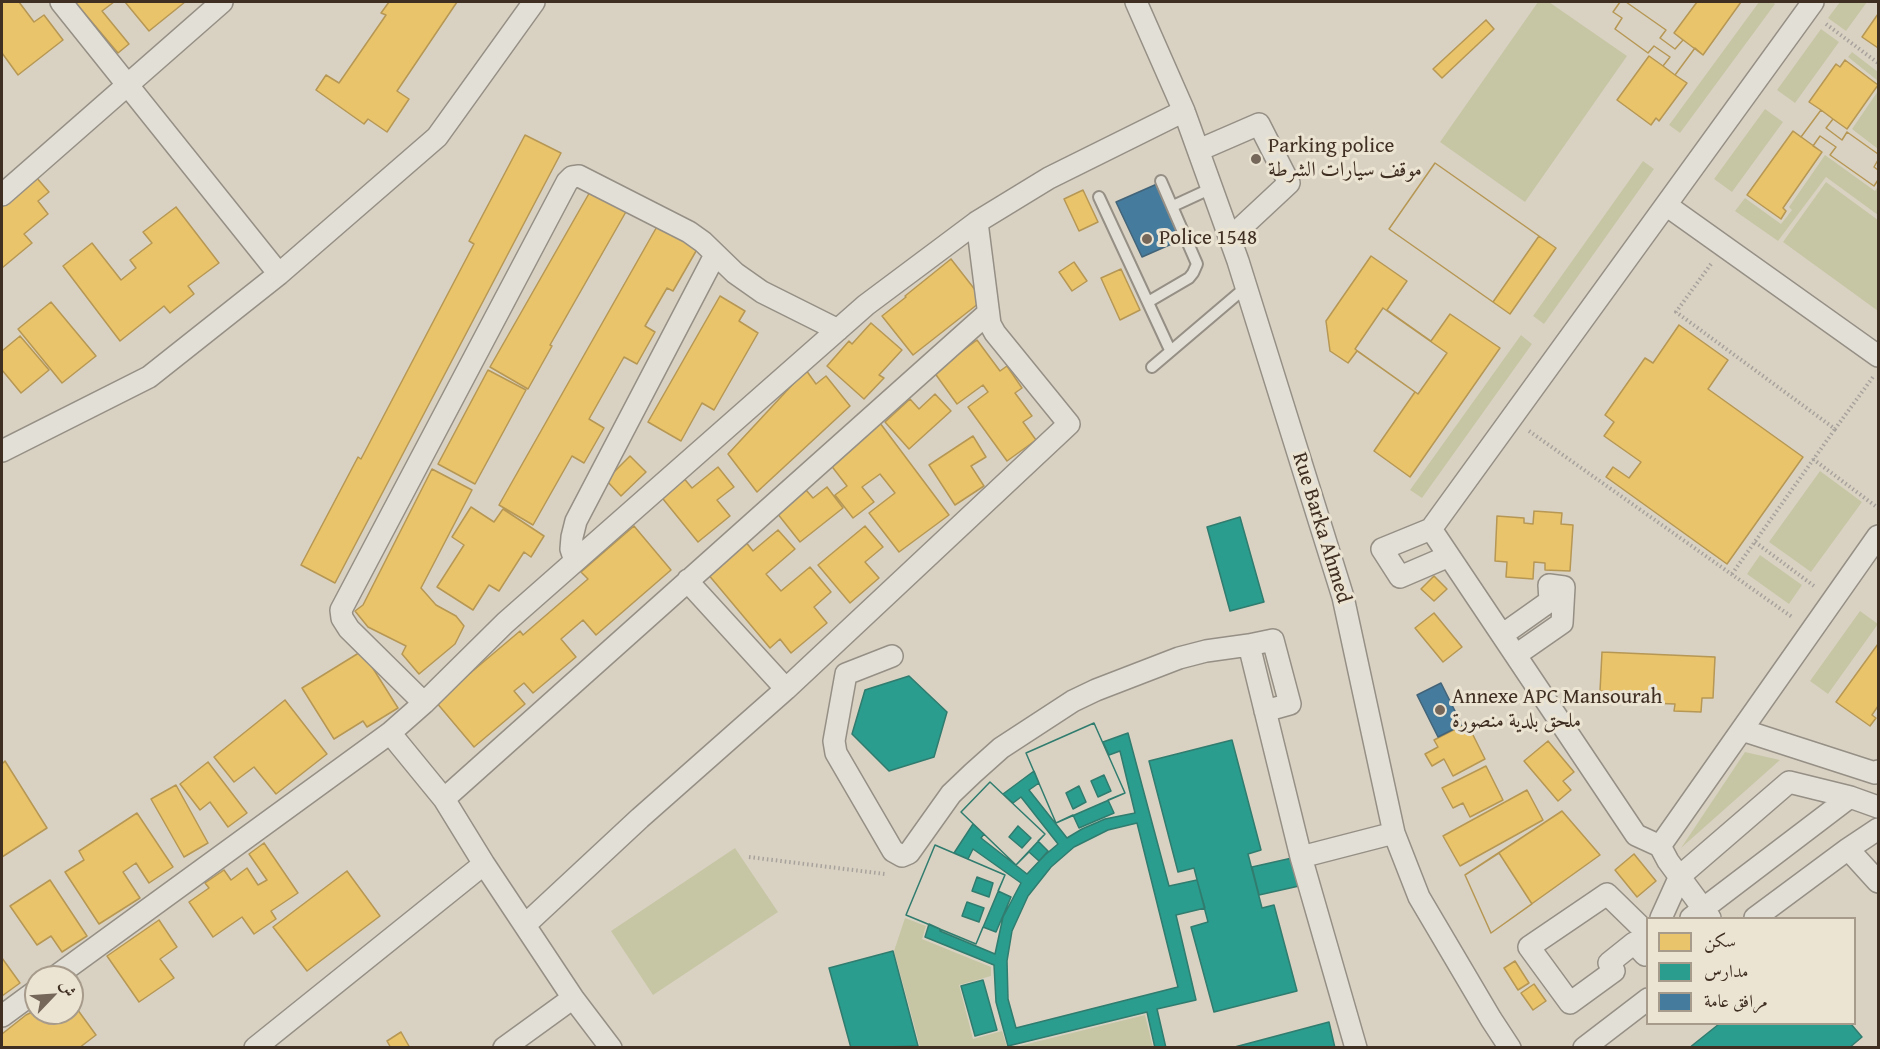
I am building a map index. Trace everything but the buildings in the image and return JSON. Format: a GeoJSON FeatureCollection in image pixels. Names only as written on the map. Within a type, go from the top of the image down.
{"type":"FeatureCollection","features":[{"type":"Feature","properties":{"kind":"street"},"geometry":{"type":"LineString","coordinates":[[61,2],[279,274]]}},
{"type":"Feature","properties":{"kind":"street"},"geometry":{"type":"LineString","coordinates":[[2,195],[222,2]]}},
{"type":"Feature","properties":{"kind":"street"},"geometry":{"type":"LineString","coordinates":[[2,451],[149,377],[279,274],[437,137],[534,2]]}},
{"type":"Feature","properties":{"kind":"street","name":"Rue Barka Ahmed"},"geometry":{"type":"LineString","coordinates":[[1136,2],[1185,111],[1230,238],[1343,597],[1394,832],[1419,897],[1510,1047]]}},
{"type":"Feature","properties":{"kind":"street"},"geometry":{"type":"LineString","coordinates":[[1449,556],[1400,577],[1382,549],[1431,529],[1810,6]]}},
{"type":"Feature","properties":{"kind":"street"},"geometry":{"type":"LineString","coordinates":[[71,965],[390,733],[424,703],[505,623],[866,305],[977,222],[1049,178],[1185,111]]}},
{"type":"Feature","properties":{"kind":"street"},"geometry":{"type":"LineString","coordinates":[[1199,150],[1259,124],[1289,183],[1230,238]]}},
{"type":"Feature","properties":{"kind":"street"},"geometry":{"type":"LineString","coordinates":[[424,703],[349,629],[342,618],[341,610],[567,182],[572,177],[579,176],[689,232],[703,242],[735,273],[762,292],[838,330]]}},
{"type":"Feature","properties":{"kind":"street"},"geometry":{"type":"LineString","coordinates":[[1666,205],[1878,356]]}},
{"type":"Feature","properties":{"kind":"street"},"geometry":{"type":"LineString","coordinates":[[525,925],[640,818],[786,689],[1069,424],[990,324],[977,222]]}},
{"type":"Feature","properties":{"kind":"street"},"geometry":{"type":"LineString","coordinates":[[575,561],[571,549],[576,521],[715,255]]}},
{"type":"Feature","properties":{"kind":"street"},"geometry":{"type":"LineString","coordinates":[[444,799],[988,314]]}},
{"type":"Feature","properties":{"kind":"street"},"geometry":{"type":"LineString","coordinates":[[1431,529],[1636,835],[1660,846],[1680,876],[1701,915],[1850,797]]}},
{"type":"Feature","properties":{"kind":"street"},"geometry":{"type":"LineString","coordinates":[[1660,846],[1878,536]]}},
{"type":"Feature","properties":{"kind":"street"},"geometry":{"type":"LineString","coordinates":[[688,580],[786,689]]}},
{"type":"Feature","properties":{"kind":"street"},"geometry":{"type":"LineString","coordinates":[[1502,635],[1550,602],[1549,585],[1564,587],[1562,623],[1516,655]]}},
{"type":"Feature","properties":{"kind":"street"},"geometry":{"type":"LineString","coordinates":[[892,656],[846,674],[834,741],[836,753],[893,850],[902,856],[909,853],[951,794],[1001,747],[1073,701],[1179,658],[1273,640],[1290,704],[1265,711],[1301,857],[1356,1047]]}},
{"type":"Feature","properties":{"kind":"street"},"geometry":{"type":"LineString","coordinates":[[1742,730],[1875,773],[1878,771]]}},
{"type":"Feature","properties":{"kind":"street"},"geometry":{"type":"LineString","coordinates":[[390,733],[444,799],[573,998],[611,1047]]}},
{"type":"Feature","properties":{"kind":"street"},"geometry":{"type":"LineString","coordinates":[[1661,917],[1680,876],[1789,782],[1850,797],[1878,807]]}},
{"type":"Feature","properties":{"kind":"street"},"geometry":{"type":"LineString","coordinates":[[1756,917],[1878,829]]}},
{"type":"Feature","properties":{"kind":"street"},"geometry":{"type":"LineString","coordinates":[[1301,857],[1394,832]]}},
{"type":"Feature","properties":{"kind":"street"},"geometry":{"type":"LineString","coordinates":[[1848,849],[1878,882]]}},
{"type":"Feature","properties":{"kind":"street"},"geometry":{"type":"LineString","coordinates":[[255,1047],[484,864]]}},
{"type":"Feature","properties":{"kind":"street"},"geometry":{"type":"LineString","coordinates":[[1646,933],[1607,894],[1529,947],[1570,1003],[1614,971],[1608,963],[1634,943],[1646,953]]}},
{"type":"Feature","properties":{"kind":"street"},"geometry":{"type":"LineString","coordinates":[[504,1047],[573,998]]}},
{"type":"Feature","properties":{"kind":"street"},"geometry":{"type":"LineString","coordinates":[[2,1016],[24,1000]]}},
{"type":"Feature","properties":{"kind":"street"},"geometry":{"type":"LineString","coordinates":[[1584,1047],[1646,1000]]}},
{"type":"Feature","properties":{"kind":"lane"},"geometry":{"type":"LineString","coordinates":[[1148,302],[1188,278],[1197,264],[1161,181]]}},
{"type":"Feature","properties":{"kind":"lane"},"geometry":{"type":"LineString","coordinates":[[1173,206],[1212,188]]}},
{"type":"Feature","properties":{"kind":"lane"},"geometry":{"type":"LineString","coordinates":[[1100,197],[1170,350]]}},
{"type":"Feature","properties":{"kind":"lane"},"geometry":{"type":"LineString","coordinates":[[1152,367],[1246,287]]}},
{"type":"Feature","properties":{"kind":"path"},"geometry":{"type":"LineString","coordinates":[[1810,6],[1878,63]]}},
{"type":"Feature","properties":{"kind":"path"},"geometry":{"type":"LineString","coordinates":[[1724,246],[1676,312],[1835,429]]}},
{"type":"Feature","properties":{"kind":"path"},"geometry":{"type":"LineString","coordinates":[[1732,574],[1878,369]]}},
{"type":"Feature","properties":{"kind":"path"},"geometry":{"type":"LineString","coordinates":[[1511,418],[1811,631]]}},
{"type":"Feature","properties":{"kind":"path"},"geometry":{"type":"LineString","coordinates":[[1813,459],[1878,508]]}},
{"type":"Feature","properties":{"kind":"path"},"geometry":{"type":"LineString","coordinates":[[1755,542],[1833,600]]}},
{"type":"Feature","properties":{"kind":"path"},"geometry":{"type":"LineString","coordinates":[[749,857],[897,876],[902,856]]}},
{"type":"Feature","properties":{"kind":"green space"},"geometry":{"type":"Polygon","coordinates":[[[1538,2],[1549,2],[1627,56],[1525,202],[1440,142],[1538,2]]]}},
{"type":"Feature","properties":{"kind":"green space"},"geometry":{"type":"Polygon","coordinates":[[[1759,2],[1775,4],[1680,133],[1669,125],[1759,2]]]}},
{"type":"Feature","properties":{"kind":"green space"},"geometry":{"type":"Polygon","coordinates":[[[1840,2],[1867,2],[1846,31],[1828,18],[1840,2]]]}},
{"type":"Feature","properties":{"kind":"green space"},"geometry":{"type":"Polygon","coordinates":[[[1821,29],[1839,42],[1795,103],[1777,90],[1821,29]]]}},
{"type":"Feature","properties":{"kind":"green space"},"geometry":{"type":"Polygon","coordinates":[[[1852,52],[1878,72],[1878,81],[1848,57],[1852,52]]]}},
{"type":"Feature","properties":{"kind":"green space"},"geometry":{"type":"Polygon","coordinates":[[[1878,91],[1878,149],[1852,129],[1878,91]]]}},
{"type":"Feature","properties":{"kind":"green space"},"geometry":{"type":"Polygon","coordinates":[[[1765,109],[1783,122],[1732,192],[1714,179],[1765,109]]]}},
{"type":"Feature","properties":{"kind":"green space"},"geometry":{"type":"Polygon","coordinates":[[[1825,155],[1875,191],[1878,186],[1878,215],[1826,177],[1778,241],[1735,211],[1745,198],[1781,224],[1792,210],[1789,207],[1825,155]]]}},
{"type":"Feature","properties":{"kind":"green space"},"geometry":{"type":"Polygon","coordinates":[[[1643,161],[1654,169],[1544,324],[1533,316],[1643,161]]]}},
{"type":"Feature","properties":{"kind":"green space"},"geometry":{"type":"Polygon","coordinates":[[[1826,182],[1878,220],[1878,311],[1783,242],[1826,182]]]}},
{"type":"Feature","properties":{"kind":"green space"},"geometry":{"type":"Polygon","coordinates":[[[1521,335],[1532,344],[1422,498],[1410,490],[1521,335]]]}},
{"type":"Feature","properties":{"kind":"green space"},"geometry":{"type":"Polygon","coordinates":[[[1820,471],[1862,502],[1811,572],[1769,542],[1820,471]]]}},
{"type":"Feature","properties":{"kind":"green space"},"geometry":{"type":"Polygon","coordinates":[[[1760,555],[1802,585],[1789,604],[1747,574],[1760,555]]]}},
{"type":"Feature","properties":{"kind":"green space"},"geometry":{"type":"Polygon","coordinates":[[[1860,611],[1878,624],[1828,694],[1810,681],[1860,611]]]}},
{"type":"Feature","properties":{"kind":"green space"},"geometry":{"type":"Polygon","coordinates":[[[1745,752],[1780,760],[1681,848],[1745,752]]]}},
{"type":"Feature","properties":{"kind":"green space"},"geometry":{"type":"Polygon","coordinates":[[[735,848],[778,912],[653,995],[611,931],[735,848]]]}},
{"type":"Feature","properties":{"kind":"green space"},"geometry":{"type":"Polygon","coordinates":[[[905,918],[926,926],[922,939],[991,967],[991,976],[959,985],[973,1039],[1002,1031],[1007,1047],[920,1047],[894,951],[905,918]]]}},
{"type":"Feature","properties":{"kind":"green space"},"geometry":{"type":"Polygon","coordinates":[[[1145,1015],[1153,1047],[1015,1047],[1145,1015]]]}},
{"type":"Feature","properties":{"kind":"place","name":"Parking police موقف سيارات الشرطة"},"geometry":{"type":"Point","coordinates":[1256,159]}},
{"type":"Feature","properties":{"kind":"place","name":"Police 1548"},"geometry":{"type":"Point","coordinates":[1147,239]}},
{"type":"Feature","properties":{"kind":"place","name":"Annexe APC Mansourah ملحق بلدية منصورة"},"geometry":{"type":"Point","coordinates":[1440,710]}}]}
